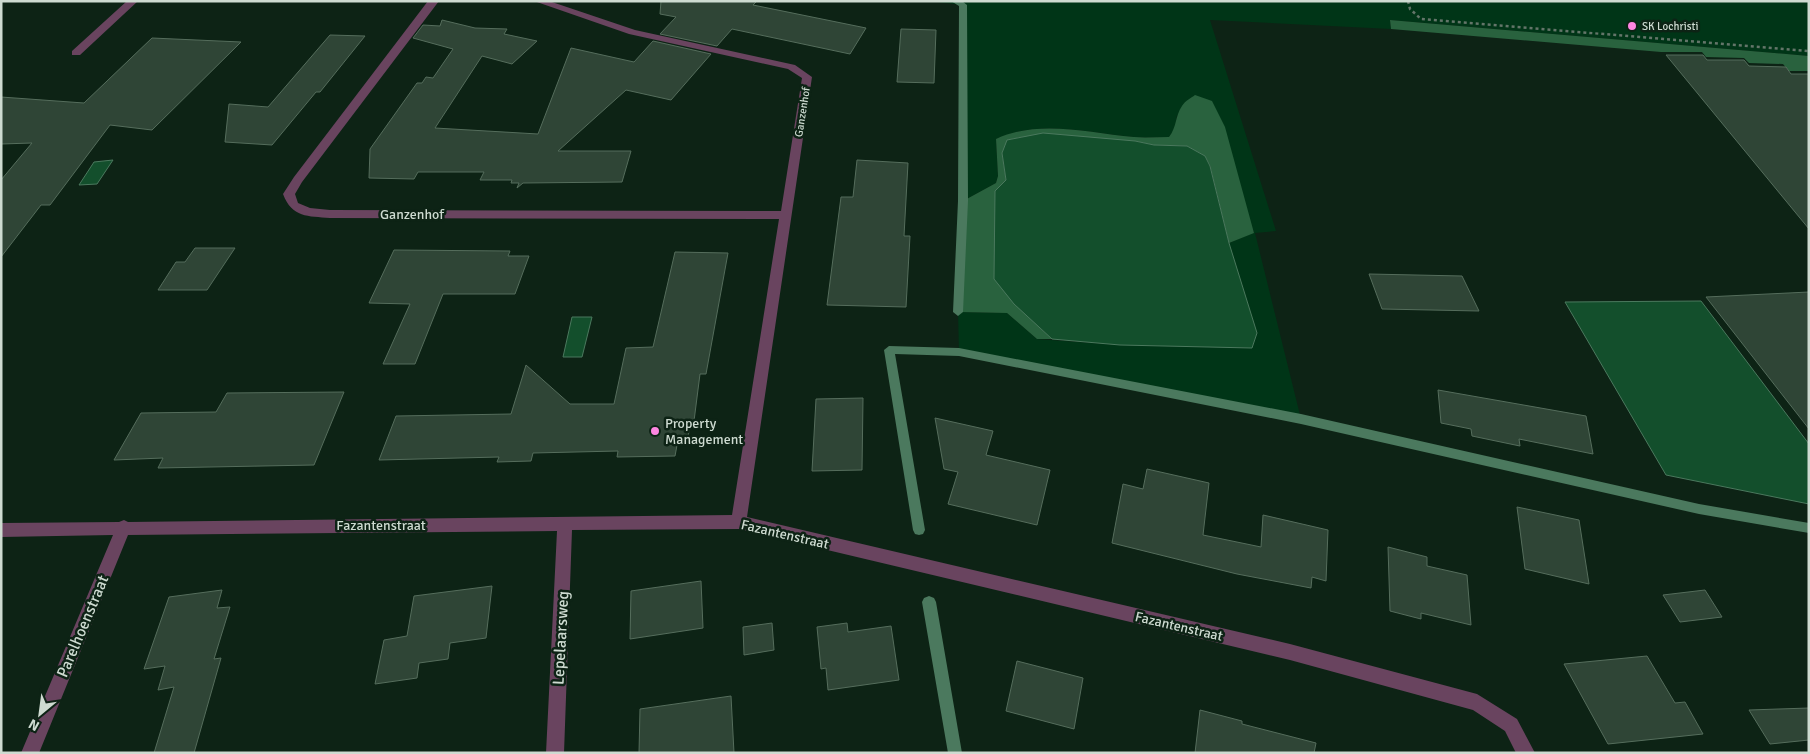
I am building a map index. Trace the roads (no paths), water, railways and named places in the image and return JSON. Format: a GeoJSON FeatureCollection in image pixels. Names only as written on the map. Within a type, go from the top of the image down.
{"type":"FeatureCollection","features":[{"type":"Feature","properties":{"kind":"street"},"geometry":{"type":"LineString","coordinates":[[76,52],[133,1]]}},
{"type":"Feature","properties":{"kind":"street","name":"Ganzenhof"},"geometry":{"type":"LineString","coordinates":[[434,1],[298,180],[289,194],[294,205],[308,212],[330,214],[785,215]]}},
{"type":"Feature","properties":{"kind":"street","name":"Ganzenhof"},"geometry":{"type":"LineString","coordinates":[[539,1],[632,32],[791,67],[808,77],[785,215],[739,522]]}},
{"type":"Feature","properties":{"kind":"street","name":"Fazantenstraat"},"geometry":{"type":"LineString","coordinates":[[1,530],[124,527],[739,522],[1281,650],[1477,703],[1511,725],[1526,753]]}},
{"type":"Feature","properties":{"kind":"street","name":"Lepelaarsweg"},"geometry":{"type":"LineString","coordinates":[[555,753],[565,524]]}},
{"type":"Feature","properties":{"kind":"street","name":"Parelhoenstraat"},"geometry":{"type":"LineString","coordinates":[[30,753],[124,527]]}},
{"type":"Feature","properties":{"kind":"waterway"},"geometry":{"type":"LineString","coordinates":[[955,1],[963,5],[963,201],[958,312]]}},
{"type":"Feature","properties":{"kind":"waterway"},"geometry":{"type":"LineString","coordinates":[[919,530],[889,350],[959,352],[1301,419],[1699,509],[1809,528]]}},
{"type":"Feature","properties":{"kind":"waterway"},"geometry":{"type":"LineString","coordinates":[[929,602],[955,753]]}},
{"type":"Feature","properties":{"kind":"place","name":"SK Lochristi"},"geometry":{"type":"Point","coordinates":[1632,26]}},
{"type":"Feature","properties":{"kind":"place","name":"Property Management"},"geometry":{"type":"Point","coordinates":[655,431]}}]}
